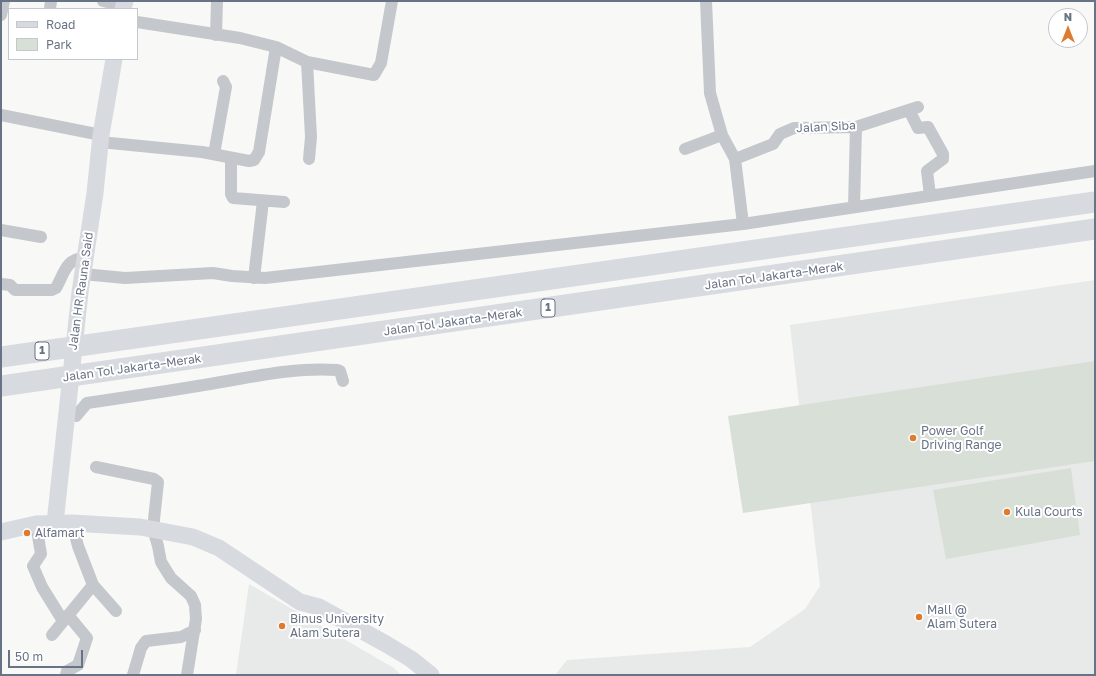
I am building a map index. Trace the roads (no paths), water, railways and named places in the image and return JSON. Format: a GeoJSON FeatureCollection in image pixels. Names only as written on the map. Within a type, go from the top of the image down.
{"type":"FeatureCollection","features":[{"type":"Feature","properties":{"kind":"highway","name":"1"},"geometry":{"type":"LineString","coordinates":[[1,357],[1095,202]]}},
{"type":"Feature","properties":{"kind":"highway","name":"Jalan Tol Jakarta–Merak"},"geometry":{"type":"LineString","coordinates":[[1,386],[1095,229]]}},
{"type":"Feature","properties":{"kind":"main road","name":"Jalan HR Rauna Said"},"geometry":{"type":"LineString","coordinates":[[64,523],[63,436],[80,292],[101,138],[114,60]]}},
{"type":"Feature","properties":{"kind":"main road"},"geometry":{"type":"LineString","coordinates":[[1,532],[36,524],[64,523],[153,529],[193,537],[218,548],[300,602],[319,607],[386,644],[411,659],[431,675]]}},
{"type":"Feature","properties":{"kind":"street"},"geometry":{"type":"LineString","coordinates":[[1,15],[4,1]]}},
{"type":"Feature","properties":{"kind":"street"},"geometry":{"type":"LineString","coordinates":[[103,1],[124,5]]}},
{"type":"Feature","properties":{"kind":"street"},"geometry":{"type":"LineString","coordinates":[[216,35],[217,1]]}},
{"type":"Feature","properties":{"kind":"street"},"geometry":{"type":"LineString","coordinates":[[138,22],[276,47],[307,62],[374,75],[381,63],[392,1]]}},
{"type":"Feature","properties":{"kind":"street"},"geometry":{"type":"LineString","coordinates":[[706,1],[710,93],[722,135],[735,159],[743,224]]}},
{"type":"Feature","properties":{"kind":"street"},"geometry":{"type":"LineString","coordinates":[[1,115],[101,138],[214,154],[249,161],[254,160],[257,158],[276,47]]}},
{"type":"Feature","properties":{"kind":"street"},"geometry":{"type":"LineString","coordinates":[[307,62],[311,130],[309,159]]}},
{"type":"Feature","properties":{"kind":"street"},"geometry":{"type":"LineString","coordinates":[[214,154],[226,87],[223,81]]}},
{"type":"Feature","properties":{"kind":"street","name":"Jalan Siba"},"geometry":{"type":"LineString","coordinates":[[735,159],[773,144],[780,134],[794,128],[856,127],[914,108],[918,128],[928,127],[943,154],[943,158],[926,171],[930,195]]}},
{"type":"Feature","properties":{"kind":"street"},"geometry":{"type":"LineString","coordinates":[[854,207],[856,127]]}},
{"type":"Feature","properties":{"kind":"street"},"geometry":{"type":"LineString","coordinates":[[685,149],[722,135]]}},
{"type":"Feature","properties":{"kind":"street"},"geometry":{"type":"LineString","coordinates":[[231,158],[232,196],[237,199],[284,202]]}},
{"type":"Feature","properties":{"kind":"street"},"geometry":{"type":"LineString","coordinates":[[1,284],[10,285],[14,290],[52,290],[56,288],[70,262],[77,258],[84,266],[125,278],[213,273],[254,278],[743,224],[1095,171]]}},
{"type":"Feature","properties":{"kind":"street"},"geometry":{"type":"LineString","coordinates":[[254,278],[263,201]]}},
{"type":"Feature","properties":{"kind":"street"},"geometry":{"type":"LineString","coordinates":[[1,230],[41,237]]}},
{"type":"Feature","properties":{"kind":"street"},"geometry":{"type":"LineString","coordinates":[[76,416],[87,403],[268,374],[317,368],[340,371],[343,381]]}},
{"type":"Feature","properties":{"kind":"street"},"geometry":{"type":"LineString","coordinates":[[96,467],[154,479],[158,482],[153,529],[161,562],[171,578],[187,590],[193,600],[196,612],[195,630],[187,675]]}},
{"type":"Feature","properties":{"kind":"street"},"geometry":{"type":"LineString","coordinates":[[64,523],[78,546],[92,585],[116,611]]}},
{"type":"Feature","properties":{"kind":"street"},"geometry":{"type":"LineString","coordinates":[[36,524],[42,554],[34,566],[42,587],[66,618],[72,622],[87,638],[78,665],[67,671],[66,675]]}},
{"type":"Feature","properties":{"kind":"street"},"geometry":{"type":"LineString","coordinates":[[52,635],[92,585]]}},
{"type":"Feature","properties":{"kind":"street"},"geometry":{"type":"LineString","coordinates":[[133,675],[141,648],[146,641],[181,637],[195,630]]}},
{"type":"Feature","properties":{"kind":"place","name":"Power Golf Driving Range"},"geometry":{"type":"Point","coordinates":[913,438]}},
{"type":"Feature","properties":{"kind":"place","name":"Kula Courts"},"geometry":{"type":"Point","coordinates":[1007,512]}},
{"type":"Feature","properties":{"kind":"place","name":"Alfamart"},"geometry":{"type":"Point","coordinates":[27,533]}},
{"type":"Feature","properties":{"kind":"place","name":"Mall @ Alam Sutera"},"geometry":{"type":"Point","coordinates":[919,617]}},
{"type":"Feature","properties":{"kind":"place","name":"Binus University Alam Sutera"},"geometry":{"type":"Point","coordinates":[282,626]}}]}
